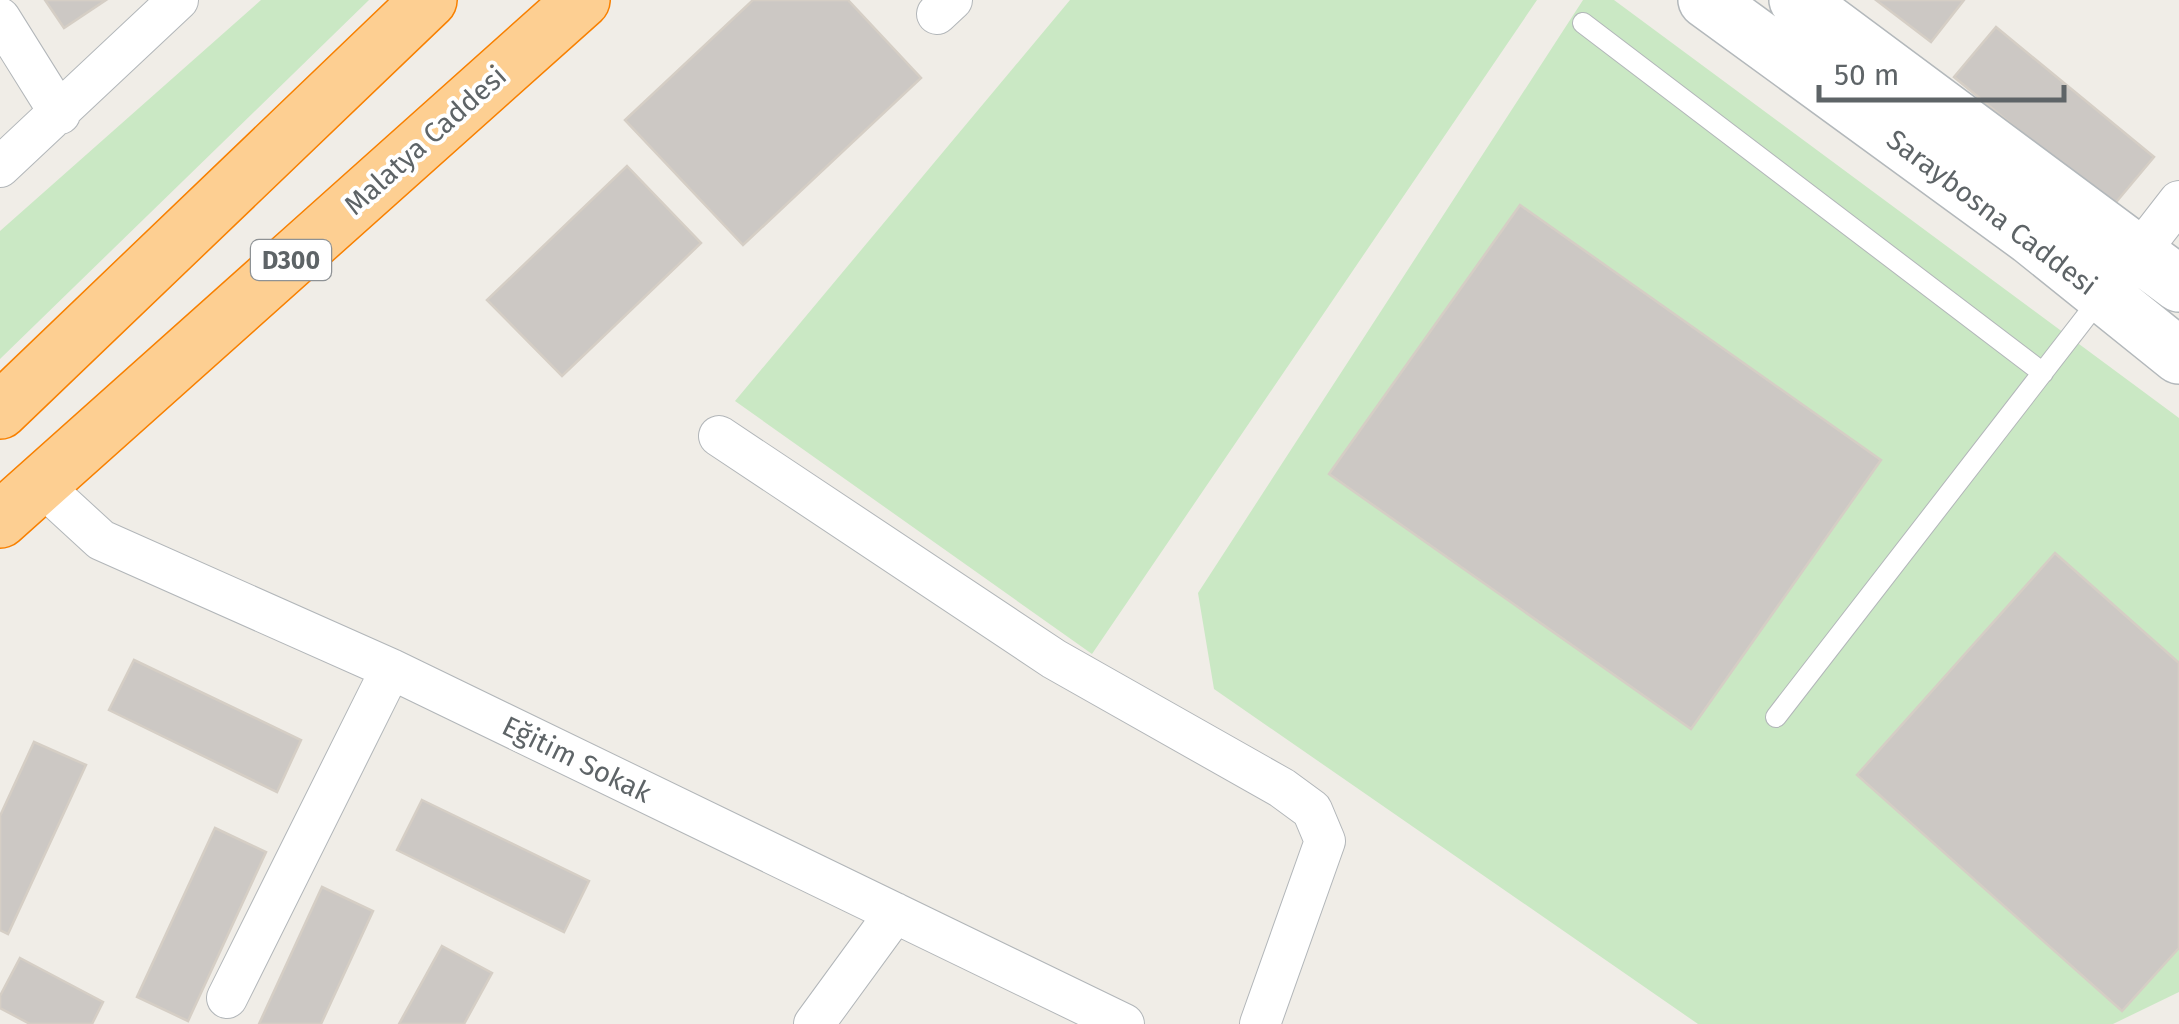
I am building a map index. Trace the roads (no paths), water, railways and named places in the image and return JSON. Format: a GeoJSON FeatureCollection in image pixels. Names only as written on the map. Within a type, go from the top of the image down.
{"type":"FeatureCollection","features":[{"type":"Feature","properties":{"kind":"highway"},"geometry":{"type":"LineString","coordinates":[[0,410],[429,0]]}},
{"type":"Feature","properties":{"kind":"highway","name":"Malatya Caddesi"},"geometry":{"type":"LineString","coordinates":[[0,520],[582,0]]}},
{"type":"Feature","properties":{"kind":"main road","name":"Saraybosna Caddesi"},"geometry":{"type":"LineString","coordinates":[[1706,0],[2031,237],[2140,278]]}},
{"type":"Feature","properties":{"kind":"main road","name":"Saraybosna Caddesi"},"geometry":{"type":"LineString","coordinates":[[1822,7],[2140,278],[2179,356]]}},
{"type":"Feature","properties":{"kind":"street"},"geometry":{"type":"LineString","coordinates":[[0,167],[178,0]]}},
{"type":"Feature","properties":{"kind":"street"},"geometry":{"type":"LineString","coordinates":[[0,18],[60,114]]}},
{"type":"Feature","properties":{"kind":"street"},"geometry":{"type":"LineString","coordinates":[[2140,278],[2179,201]]}},
{"type":"Feature","properties":{"kind":"street"},"geometry":{"type":"LineString","coordinates":[[719,436],[1054,659],[1282,788],[1312,810],[1325,841],[1260,1024]]}},
{"type":"Feature","properties":{"kind":"street","name":"Eğitim Sokak"},"geometry":{"type":"LineString","coordinates":[[40,484],[101,540],[392,669],[1124,1024]]}},
{"type":"Feature","properties":{"kind":"street"},"geometry":{"type":"LineString","coordinates":[[227,998],[392,669]]}},
{"type":"Feature","properties":{"kind":"street"},"geometry":{"type":"LineString","coordinates":[[814,1024],[895,913]]}},
{"type":"Feature","properties":{"kind":"lane"},"geometry":{"type":"LineString","coordinates":[[1583,24],[2043,372]]}},
{"type":"Feature","properties":{"kind":"lane"},"geometry":{"type":"LineString","coordinates":[[1776,717],[2043,372],[2140,278]]}}]}
